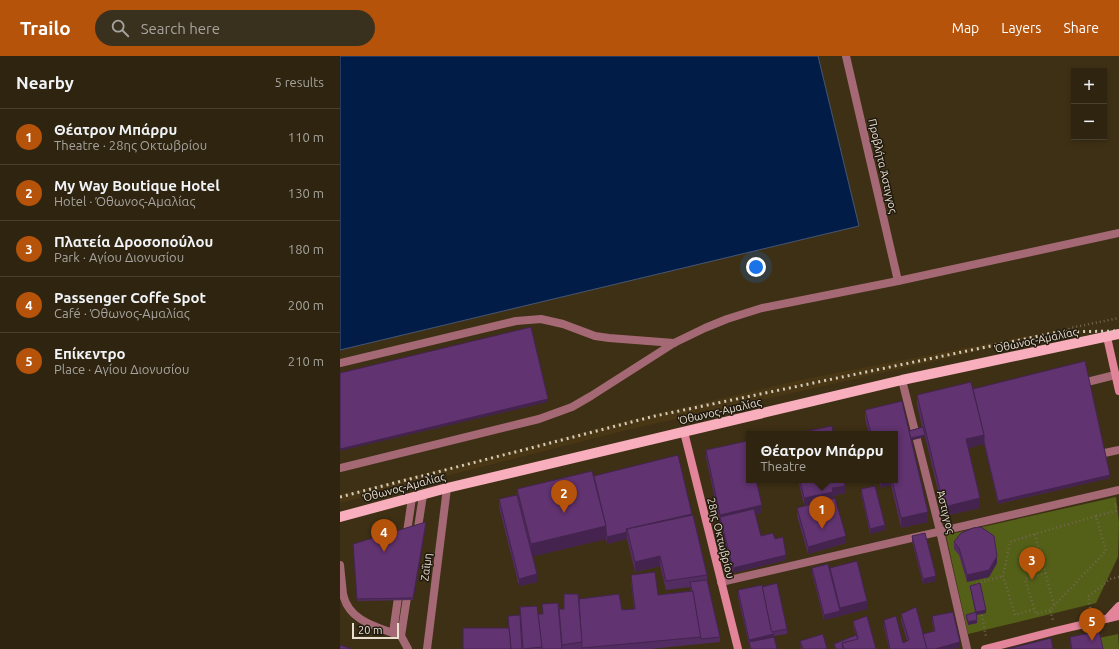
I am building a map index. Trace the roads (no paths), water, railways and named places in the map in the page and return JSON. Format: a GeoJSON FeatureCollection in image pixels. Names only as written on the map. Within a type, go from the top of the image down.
{"type":"FeatureCollection","features":[{"type":"Feature","properties":{"kind":"main road","name":"Όθωνος-Αμαλίας"},"geometry":{"type":"LineString","coordinates":[[340,517],[447,488],[902,380],[1119,334]]}},
{"type":"Feature","properties":{"kind":"main road"},"geometry":{"type":"LineString","coordinates":[[1107,337],[1119,392]]}},
{"type":"Feature","properties":{"kind":"main road","name":"28ης Οκτωβρίου"},"geometry":{"type":"LineString","coordinates":[[684,432],[737,649]]}},
{"type":"Feature","properties":{"kind":"main road"},"geometry":{"type":"LineString","coordinates":[[1108,618],[1119,606]]}},
{"type":"Feature","properties":{"kind":"main road"},"geometry":{"type":"LineString","coordinates":[[987,649],[1119,616]]}},
{"type":"Feature","properties":{"kind":"street","name":"Προβλήτα Άστιγγος"},"geometry":{"type":"LineString","coordinates":[[846,56],[898,281]]}},
{"type":"Feature","properties":{"kind":"street"},"geometry":{"type":"LineString","coordinates":[[340,468],[539,418],[572,406],[591,396],[674,343],[705,328],[762,308],[898,281],[1119,233]]}},
{"type":"Feature","properties":{"kind":"street"},"geometry":{"type":"LineString","coordinates":[[340,363],[522,320],[541,319],[563,324],[595,336],[674,343]]}},
{"type":"Feature","properties":{"kind":"street"},"geometry":{"type":"LineString","coordinates":[[1067,387],[1115,375]]}},
{"type":"Feature","properties":{"kind":"street","name":"Άστιγγος"},"geometry":{"type":"LineString","coordinates":[[902,380],[940,532],[967,649]]}},
{"type":"Feature","properties":{"kind":"street"},"geometry":{"type":"LineString","coordinates":[[1090,457],[1119,450]]}},
{"type":"Feature","properties":{"kind":"street","name":"Ζαΐμη"},"geometry":{"type":"LineString","coordinates":[[427,649],[447,488]]}},
{"type":"Feature","properties":{"kind":"street"},"geometry":{"type":"LineString","coordinates":[[721,582],[1087,500],[1102,494],[1119,490]]}},
{"type":"Feature","properties":{"kind":"street"},"geometry":{"type":"LineString","coordinates":[[416,542],[423,495]]}},
{"type":"Feature","properties":{"kind":"street"},"geometry":{"type":"LineString","coordinates":[[404,550],[412,498]]}},
{"type":"Feature","properties":{"kind":"street"},"geometry":{"type":"LineString","coordinates":[[340,565],[344,595],[347,605],[353,615],[362,621],[401,636]]}},
{"type":"Feature","properties":{"kind":"street"},"geometry":{"type":"LineString","coordinates":[[393,633],[400,580]]}},
{"type":"Feature","properties":{"kind":"street"},"geometry":{"type":"LineString","coordinates":[[408,649],[401,636],[410,581]]}},
{"type":"Feature","properties":{"kind":"water"},"geometry":{"type":"Polygon","coordinates":[[[340,56],[818,56],[859,226],[340,350],[340,56]]]}},
{"type":"Feature","properties":{"kind":"railway"},"geometry":{"type":"LineString","coordinates":[[340,497],[655,416],[1058,332],[1119,331]]}},
{"type":"Feature","properties":{"kind":"place","name":"My Way Boutique Hotel"},"geometry":{"type":"Point","coordinates":[564,513]}},
{"type":"Feature","properties":{"kind":"place","name":"Θέατρον Μπάρρυ"},"geometry":{"type":"Point","coordinates":[822,529]}},
{"type":"Feature","properties":{"kind":"place","name":"Passenger Coffe Spot"},"geometry":{"type":"Point","coordinates":[384,552]}},
{"type":"Feature","properties":{"kind":"place","name":"Πλατεία Δροσοπούλου"},"geometry":{"type":"Point","coordinates":[1032,580]}},
{"type":"Feature","properties":{"kind":"place","name":"Επίκεντρο"},"geometry":{"type":"Point","coordinates":[1092,641]}}]}
